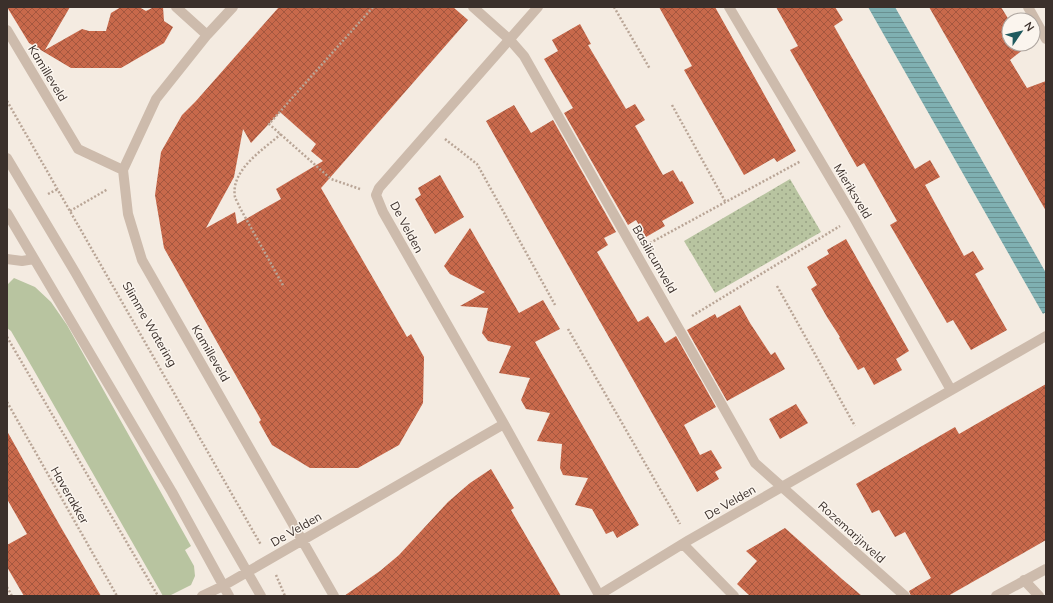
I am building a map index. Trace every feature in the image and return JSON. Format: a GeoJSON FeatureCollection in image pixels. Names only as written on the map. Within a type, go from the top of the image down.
{"type":"FeatureCollection","features":[{"type":"Feature","properties":{"kind":"street"},"geometry":{"type":"LineString","coordinates":[[176,7],[207,35]]}},
{"type":"Feature","properties":{"kind":"street"},"geometry":{"type":"LineString","coordinates":[[123,170],[156,99],[207,35],[233,7]]}},
{"type":"Feature","properties":{"kind":"street","name":"Basilicumveld"},"geometry":{"type":"LineString","coordinates":[[473,7],[510,40],[524,56],[755,463],[782,487]]}},
{"type":"Feature","properties":{"kind":"street","name":"De Velden"},"geometry":{"type":"LineString","coordinates":[[538,7],[379,188],[376,195],[383,212],[504,424],[599,596],[686,542],[1046,336]]}},
{"type":"Feature","properties":{"kind":"street","name":"Mieriksveld"},"geometry":{"type":"LineString","coordinates":[[729,7],[854,218],[951,390]]}},
{"type":"Feature","properties":{"kind":"street"},"geometry":{"type":"LineString","coordinates":[[1028,7],[1046,39]]}},
{"type":"Feature","properties":{"kind":"street","name":"Kamilleveld"},"geometry":{"type":"LineString","coordinates":[[7,30],[78,149],[123,170],[128,214],[142,260],[334,596]]}},
{"type":"Feature","properties":{"kind":"street"},"geometry":{"type":"LineString","coordinates":[[7,158],[75,272],[261,596]]}},
{"type":"Feature","properties":{"kind":"street"},"geometry":{"type":"LineString","coordinates":[[7,213],[172,492],[229,596]]}},
{"type":"Feature","properties":{"kind":"street"},"geometry":{"type":"LineString","coordinates":[[7,259],[22,261],[34,258]]}},
{"type":"Feature","properties":{"kind":"street","name":"De Velden"},"geometry":{"type":"LineString","coordinates":[[202,596],[247,573],[504,424]]}},
{"type":"Feature","properties":{"kind":"street","name":"Rozemarijnveld"},"geometry":{"type":"LineString","coordinates":[[782,487],[905,596]]}},
{"type":"Feature","properties":{"kind":"street"},"geometry":{"type":"LineString","coordinates":[[686,542],[734,596]]}},
{"type":"Feature","properties":{"kind":"street"},"geometry":{"type":"LineString","coordinates":[[996,596],[1046,569]]}},
{"type":"Feature","properties":{"kind":"street"},"geometry":{"type":"LineString","coordinates":[[1024,580],[1039,596]]}},
{"type":"Feature","properties":{"kind":"path"},"geometry":{"type":"LineString","coordinates":[[372,7],[269,124],[331,179],[376,195]]}},
{"type":"Feature","properties":{"kind":"path"},"geometry":{"type":"LineString","coordinates":[[614,7],[650,70]]}},
{"type":"Feature","properties":{"kind":"path","name":"Slimme Watering"},"geometry":{"type":"LineString","coordinates":[[7,101],[269,559],[285,596]]}},
{"type":"Feature","properties":{"kind":"path"},"geometry":{"type":"LineString","coordinates":[[672,105],[725,201]]}},
{"type":"Feature","properties":{"kind":"path"},"geometry":{"type":"LineString","coordinates":[[432,129],[477,164],[556,305]]}},
{"type":"Feature","properties":{"kind":"path"},"geometry":{"type":"LineString","coordinates":[[281,134],[248,163],[236,180],[235,196],[240,208],[284,287]]}},
{"type":"Feature","properties":{"kind":"path"},"geometry":{"type":"LineString","coordinates":[[635,251],[725,201],[815,154]]}},
{"type":"Feature","properties":{"kind":"path"},"geometry":{"type":"LineString","coordinates":[[70,211],[110,188],[123,170]]}},
{"type":"Feature","properties":{"kind":"path"},"geometry":{"type":"LineString","coordinates":[[678,325],[854,218]]}},
{"type":"Feature","properties":{"kind":"path"},"geometry":{"type":"LineString","coordinates":[[777,286],[864,440]]}},
{"type":"Feature","properties":{"kind":"path"},"geometry":{"type":"LineString","coordinates":[[568,329],[686,542]]}},
{"type":"Feature","properties":{"kind":"path"},"geometry":{"type":"LineString","coordinates":[[7,337],[158,596]]}},
{"type":"Feature","properties":{"kind":"path","name":"Haverakker"},"geometry":{"type":"LineString","coordinates":[[7,402],[117,596]]}},
{"type":"Feature","properties":{"kind":"path"},"geometry":{"type":"LineString","coordinates":[[7,587],[12,596]]}},
{"type":"Feature","properties":{"kind":"green space"},"geometry":{"type":"Polygon","coordinates":[[[790,179],[821,232],[715,293],[684,241],[790,179]]]}},
{"type":"Feature","properties":{"kind":"green space"},"geometry":{"type":"Polygon","coordinates":[[[14,278],[35,287],[51,302],[67,325],[191,546],[185,550],[194,566],[195,576],[191,585],[169,596],[163,596],[32,367],[11,331],[7,328],[7,285],[14,278]]]}},
{"type":"Feature","properties":{"kind":"water"},"geometry":{"type":"Polygon","coordinates":[[[868,7],[895,7],[1046,273],[1046,312],[1043,314],[868,7]]]}},
{"type":"Feature","properties":{"kind":"building"},"geometry":{"type":"Polygon","coordinates":[[[7,7],[70,7],[45,50],[82,29],[89,31],[106,31],[111,13],[121,7],[139,7],[146,11],[154,7],[163,7],[164,21],[173,27],[164,43],[121,68],[71,68],[29,43],[7,7]]]}},
{"type":"Feature","properties":{"kind":"building"},"geometry":{"type":"Polygon","coordinates":[[[279,7],[453,7],[468,20],[321,188],[407,337],[411,334],[424,357],[423,403],[399,445],[358,468],[310,468],[272,445],[259,422],[261,420],[164,248],[155,195],[161,152],[182,115],[279,7]],[[280,112],[251,143],[243,129],[234,177],[206,228],[235,212],[237,224],[281,199],[276,189],[323,161],[311,151],[316,144],[280,112]]]}},
{"type":"Feature","properties":{"kind":"building"},"geometry":{"type":"Polygon","coordinates":[[[659,7],[715,7],[796,151],[777,162],[774,158],[744,175],[684,70],[692,66],[659,7]]]}},
{"type":"Feature","properties":{"kind":"building"},"geometry":{"type":"Polygon","coordinates":[[[776,7],[835,7],[843,20],[834,26],[915,169],[930,160],[940,177],[925,185],[964,256],[973,251],[984,269],[975,274],[1007,330],[971,350],[953,320],[947,323],[890,225],[897,221],[864,163],[857,167],[790,50],[798,46],[776,7]]]}},
{"type":"Feature","properties":{"kind":"building"},"geometry":{"type":"Polygon","coordinates":[[[929,7],[1001,7],[1004,12],[1001,12],[1001,52],[1020,52],[1010,60],[1027,88],[1046,81],[1046,211],[929,7]]]}},
{"type":"Feature","properties":{"kind":"building"},"geometry":{"type":"Polygon","coordinates":[[[580,24],[591,44],[588,45],[626,109],[635,104],[645,120],[635,126],[663,175],[673,170],[680,182],[682,181],[694,203],[662,221],[665,226],[646,237],[636,220],[628,225],[564,113],[573,108],[544,59],[558,51],[552,40],[580,24]]]}},
{"type":"Feature","properties":{"kind":"building"},"geometry":{"type":"Polygon","coordinates":[[[514,105],[531,133],[553,120],[616,232],[604,238],[608,245],[597,252],[638,322],[648,316],[665,343],[676,336],[716,407],[684,425],[700,455],[711,450],[722,468],[715,472],[719,479],[697,492],[486,121],[514,105]]]}},
{"type":"Feature","properties":{"kind":"building"},"geometry":{"type":"Polygon","coordinates":[[[440,175],[464,217],[435,234],[415,199],[421,195],[418,188],[440,175]]]}},
{"type":"Feature","properties":{"kind":"building"},"geometry":{"type":"Polygon","coordinates":[[[470,228],[519,313],[543,300],[560,329],[535,342],[639,525],[617,538],[613,531],[606,534],[592,509],[575,505],[588,478],[563,475],[560,468],[562,444],[537,441],[550,413],[526,409],[521,400],[530,378],[499,373],[511,346],[488,341],[482,333],[488,308],[460,306],[485,292],[450,274],[444,266],[470,228]]]}},
{"type":"Feature","properties":{"kind":"building"},"geometry":{"type":"Polygon","coordinates":[[[846,239],[909,351],[896,359],[902,370],[874,385],[864,367],[858,370],[811,289],[817,285],[807,267],[829,254],[827,250],[846,239]]]}},
{"type":"Feature","properties":{"kind":"building"},"geometry":{"type":"Polygon","coordinates":[[[740,305],[771,355],[775,352],[785,369],[727,401],[687,330],[715,314],[717,318],[740,305]]]}},
{"type":"Feature","properties":{"kind":"building"},"geometry":{"type":"Polygon","coordinates":[[[1046,384],[1046,540],[948,596],[911,596],[909,591],[931,578],[905,532],[895,537],[879,510],[872,513],[856,484],[955,427],[959,434],[1046,384]]]}},
{"type":"Feature","properties":{"kind":"building"},"geometry":{"type":"Polygon","coordinates":[[[796,404],[808,423],[780,439],[769,419],[796,404]]]}},
{"type":"Feature","properties":{"kind":"building"},"geometry":{"type":"Polygon","coordinates":[[[7,431],[101,596],[24,596],[7,567],[7,545],[27,534],[7,499],[7,431]]]}},
{"type":"Feature","properties":{"kind":"building"},"geometry":{"type":"Polygon","coordinates":[[[491,469],[514,508],[511,510],[561,596],[344,596],[380,571],[399,555],[448,502],[470,483],[491,469]]]}},
{"type":"Feature","properties":{"kind":"building"},"geometry":{"type":"Polygon","coordinates":[[[785,528],[862,596],[750,596],[737,584],[757,561],[746,551],[785,528]]]}}]}
